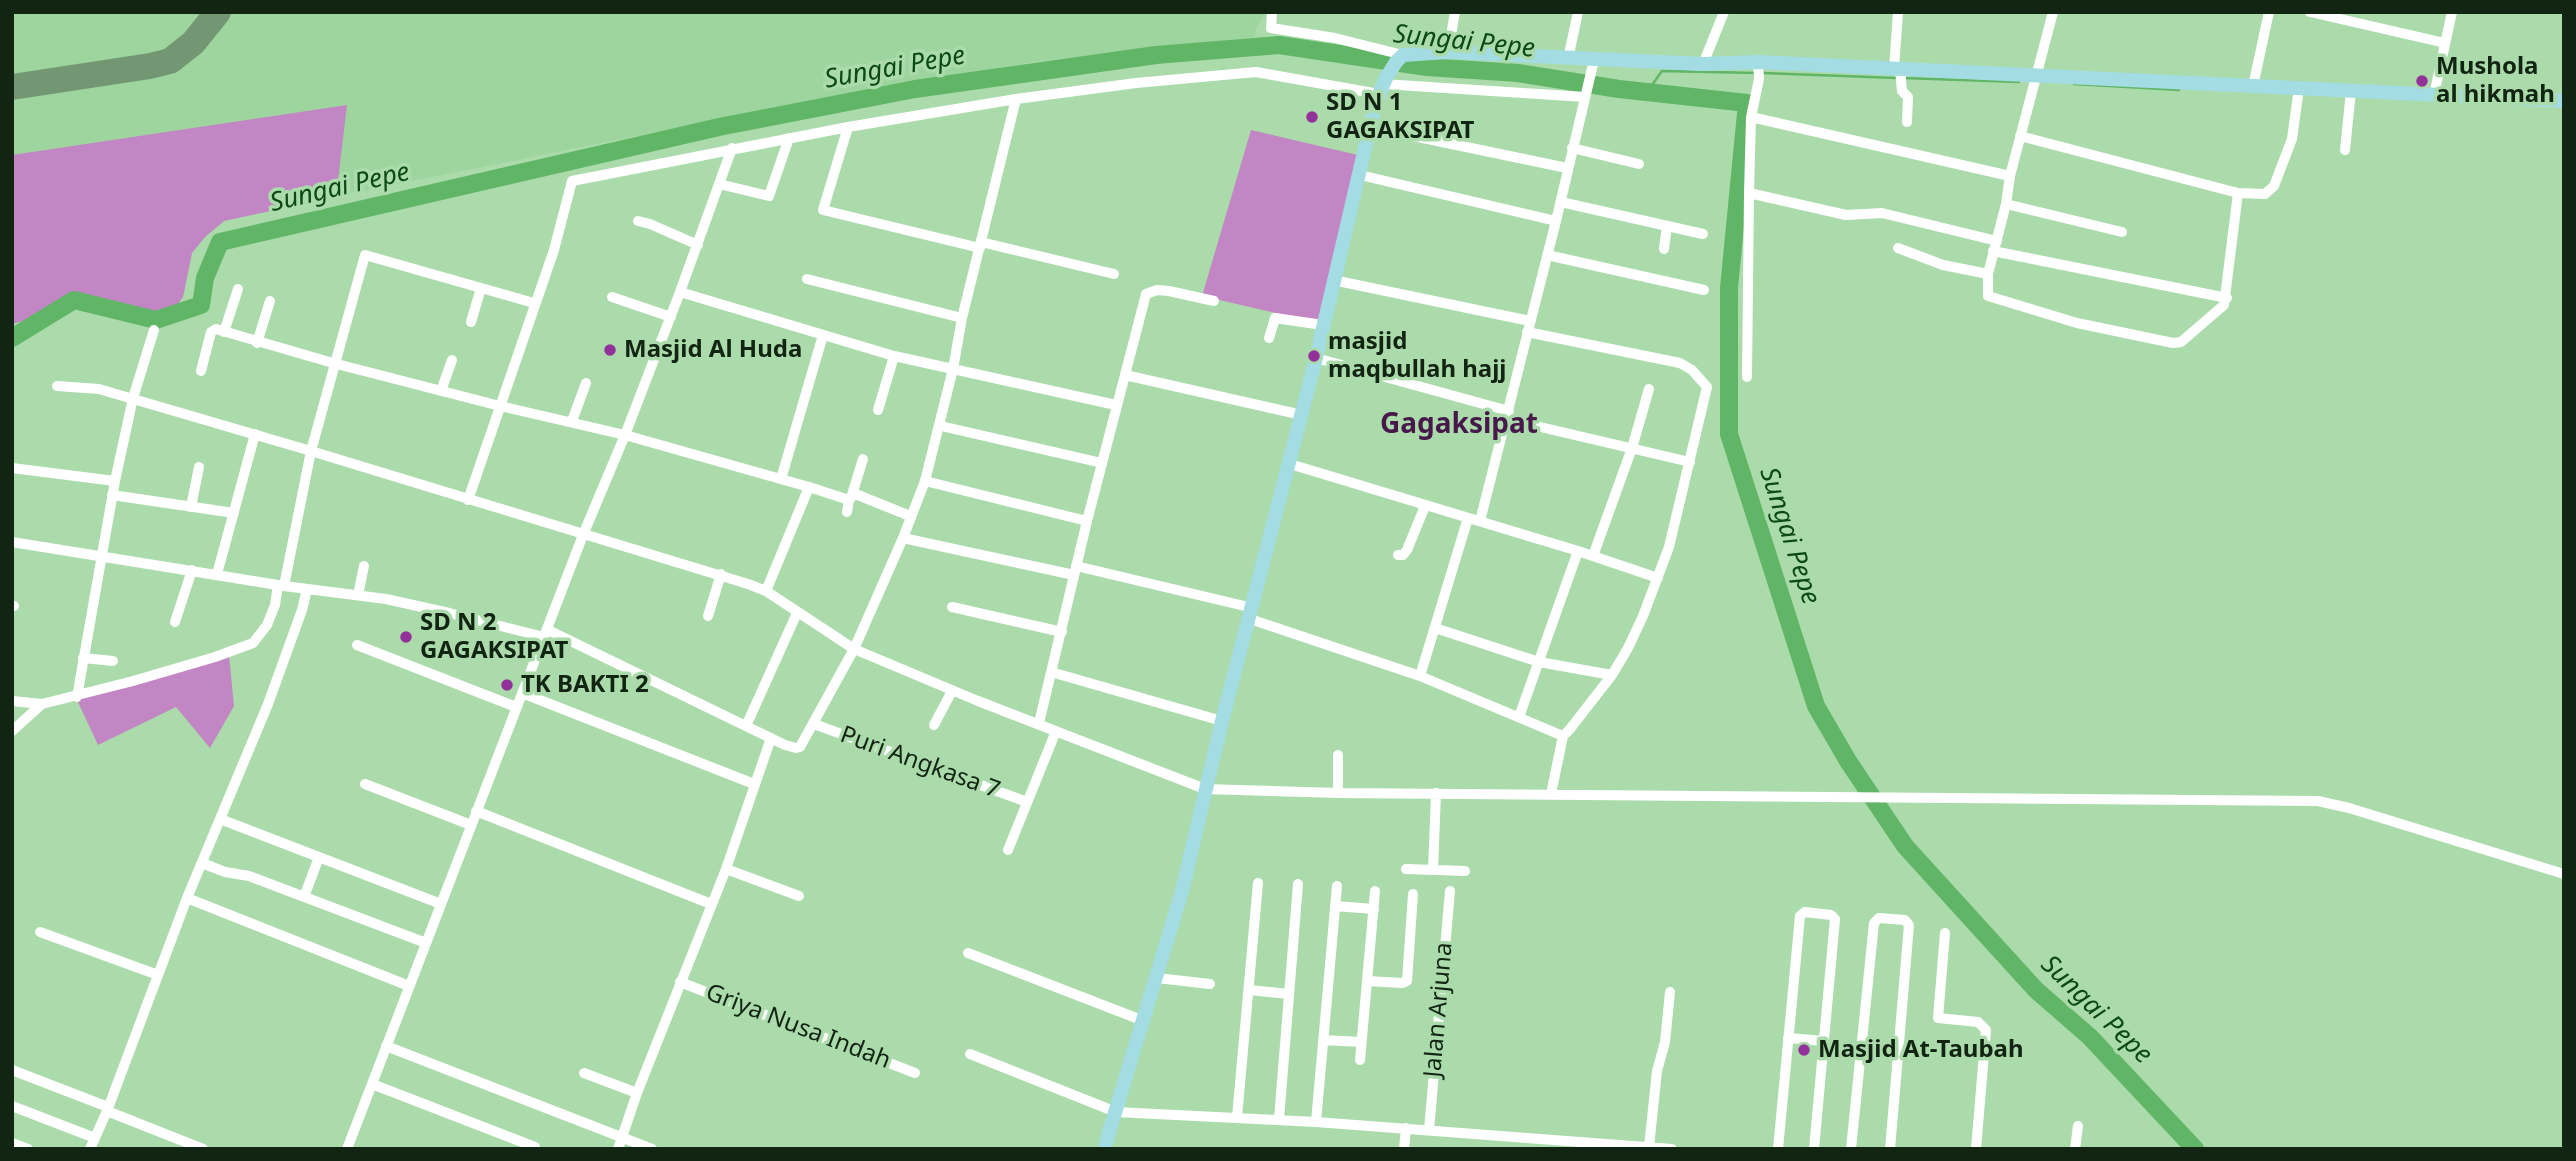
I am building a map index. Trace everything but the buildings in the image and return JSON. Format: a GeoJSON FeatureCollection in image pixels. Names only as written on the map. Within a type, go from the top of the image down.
{"type":"FeatureCollection","features":[{"type":"Feature","properties":{"kind":"main road"},"geometry":{"type":"LineString","coordinates":[[1104,1149],[1182,891],[1222,721],[1290,464],[1370,127],[1383,85],[1400,58],[1448,52],[1568,59],[1593,66],[1758,64],[1899,74],[2035,76],[2564,101]]}},
{"type":"Feature","properties":{"kind":"street"},"geometry":{"type":"LineString","coordinates":[[1272,12],[1271,28],[1335,38],[1400,58]]}},
{"type":"Feature","properties":{"kind":"street"},"geometry":{"type":"LineString","coordinates":[[1448,52],[1455,12]]}},
{"type":"Feature","properties":{"kind":"street"},"geometry":{"type":"LineString","coordinates":[[1568,59],[1578,12]]}},
{"type":"Feature","properties":{"kind":"street"},"geometry":{"type":"LineString","coordinates":[[1703,64],[1724,12]]}},
{"type":"Feature","properties":{"kind":"street"},"geometry":{"type":"LineString","coordinates":[[1898,12],[1899,74],[1902,91],[1908,97],[1907,122]]}},
{"type":"Feature","properties":{"kind":"street"},"geometry":{"type":"LineString","coordinates":[[2053,12],[2010,176],[2006,204],[1988,274],[1988,296],[2077,323],[2174,343],[2181,342],[2216,314],[2227,298],[2238,193]]}},
{"type":"Feature","properties":{"kind":"street"},"geometry":{"type":"LineString","coordinates":[[2253,86],[2269,12]]}},
{"type":"Feature","properties":{"kind":"street"},"geometry":{"type":"LineString","coordinates":[[2310,12],[2445,43]]}},
{"type":"Feature","properties":{"kind":"street"},"geometry":{"type":"LineString","coordinates":[[2434,95],[2452,12]]}},
{"type":"Feature","properties":{"kind":"street"},"geometry":{"type":"LineString","coordinates":[[1747,377],[1751,117],[1759,79],[1758,64]]}},
{"type":"Feature","properties":{"kind":"street"},"geometry":{"type":"LineString","coordinates":[[1480,521],[1593,66]]}},
{"type":"Feature","properties":{"kind":"street"},"geometry":{"type":"LineString","coordinates":[[468,500],[554,250],[572,181],[732,148],[1016,99],[1245,72],[1383,85],[1586,94]]}},
{"type":"Feature","properties":{"kind":"street"},"geometry":{"type":"LineString","coordinates":[[2020,136],[2238,193],[2265,194],[2274,186],[2292,139],[2299,88]]}},
{"type":"Feature","properties":{"kind":"street"},"geometry":{"type":"LineString","coordinates":[[2345,150],[2351,91]]}},
{"type":"Feature","properties":{"kind":"street"},"geometry":{"type":"LineString","coordinates":[[12,542],[358,595],[546,634],[790,747],[800,747],[854,649],[925,481],[1016,99]]}},
{"type":"Feature","properties":{"kind":"street"},"geometry":{"type":"LineString","coordinates":[[1751,117],[2010,176]]}},
{"type":"Feature","properties":{"kind":"street"},"geometry":{"type":"LineString","coordinates":[[848,127],[823,210],[1114,274]]}},
{"type":"Feature","properties":{"kind":"street"},"geometry":{"type":"LineString","coordinates":[[1370,127],[1567,168]]}},
{"type":"Feature","properties":{"kind":"street"},"geometry":{"type":"LineString","coordinates":[[719,184],[769,196],[789,138]]}},
{"type":"Feature","properties":{"kind":"street"},"geometry":{"type":"LineString","coordinates":[[347,1149],[516,707],[680,292],[732,148]]}},
{"type":"Feature","properties":{"kind":"street"},"geometry":{"type":"LineString","coordinates":[[1572,148],[1639,164]]}},
{"type":"Feature","properties":{"kind":"street"},"geometry":{"type":"LineString","coordinates":[[1360,175],[1556,221]]}},
{"type":"Feature","properties":{"kind":"street"},"geometry":{"type":"LineString","coordinates":[[1749,193],[1846,215],[1882,213],[1995,246],[2227,298]]}},
{"type":"Feature","properties":{"kind":"street"},"geometry":{"type":"LineString","coordinates":[[1561,202],[1703,234]]}},
{"type":"Feature","properties":{"kind":"street"},"geometry":{"type":"LineString","coordinates":[[2006,204],[2122,232]]}},
{"type":"Feature","properties":{"kind":"street"},"geometry":{"type":"LineString","coordinates":[[638,221],[698,245]]}},
{"type":"Feature","properties":{"kind":"street"},"geometry":{"type":"LineString","coordinates":[[1664,248],[1667,226]]}},
{"type":"Feature","properties":{"kind":"street"},"geometry":{"type":"LineString","coordinates":[[1898,248],[1943,265],[1988,274]]}},
{"type":"Feature","properties":{"kind":"street"},"geometry":{"type":"LineString","coordinates":[[12,701],[42,704],[77,696],[215,657],[253,643],[267,625],[281,585],[333,363],[365,255],[534,303]]}},
{"type":"Feature","properties":{"kind":"street"},"geometry":{"type":"LineString","coordinates":[[1547,255],[1704,290]]}},
{"type":"Feature","properties":{"kind":"street"},"geometry":{"type":"LineString","coordinates":[[807,279],[962,318]]}},
{"type":"Feature","properties":{"kind":"street"},"geometry":{"type":"LineString","coordinates":[[1333,280],[1680,363],[1706,384],[1707,392],[1669,547],[1658,578],[1628,648],[1612,676],[1563,736],[1551,794]]}},
{"type":"Feature","properties":{"kind":"street"},"geometry":{"type":"LineString","coordinates":[[471,321],[481,288]]}},
{"type":"Feature","properties":{"kind":"street"},"geometry":{"type":"LineString","coordinates":[[224,332],[238,289]]}},
{"type":"Feature","properties":{"kind":"street"},"geometry":{"type":"LineString","coordinates":[[1039,723],[1087,521],[1146,294],[1157,290],[1169,291],[1214,300]]}},
{"type":"Feature","properties":{"kind":"street"},"geometry":{"type":"LineString","coordinates":[[680,292],[894,356],[1116,405]]}},
{"type":"Feature","properties":{"kind":"street"},"geometry":{"type":"LineString","coordinates":[[612,297],[670,317]]}},
{"type":"Feature","properties":{"kind":"street"},"geometry":{"type":"LineString","coordinates":[[257,343],[270,302]]}},
{"type":"Feature","properties":{"kind":"street"},"geometry":{"type":"LineString","coordinates":[[1269,338],[1275,318],[1323,325]]}},
{"type":"Feature","properties":{"kind":"street"},"geometry":{"type":"LineString","coordinates":[[77,696],[112,495],[133,398],[154,330]]}},
{"type":"Feature","properties":{"kind":"street"},"geometry":{"type":"LineString","coordinates":[[201,371],[211,332],[216,330],[500,406],[625,435],[809,487],[850,502],[910,516]]}},
{"type":"Feature","properties":{"kind":"street"},"geometry":{"type":"LineString","coordinates":[[781,479],[823,335]]}},
{"type":"Feature","properties":{"kind":"street"},"geometry":{"type":"LineString","coordinates":[[878,410],[894,356]]}},
{"type":"Feature","properties":{"kind":"street"},"geometry":{"type":"LineString","coordinates":[[1316,358],[1508,415],[1690,462]]}},
{"type":"Feature","properties":{"kind":"street"},"geometry":{"type":"LineString","coordinates":[[442,391],[452,360]]}},
{"type":"Feature","properties":{"kind":"street"},"geometry":{"type":"LineString","coordinates":[[1125,376],[1302,415]]}},
{"type":"Feature","properties":{"kind":"street"},"geometry":{"type":"LineString","coordinates":[[572,421],[586,383]]}},
{"type":"Feature","properties":{"kind":"street"},"geometry":{"type":"LineString","coordinates":[[57,386],[92,387],[133,398],[583,535],[721,574],[766,591],[854,649],[952,691],[1205,789],[1338,793],[2318,801],[2349,807],[2564,874]]}},
{"type":"Feature","properties":{"kind":"street"},"geometry":{"type":"LineString","coordinates":[[1593,556],[1632,448],[1648,388]]}},
{"type":"Feature","properties":{"kind":"street"},"geometry":{"type":"LineString","coordinates":[[940,426],[1102,464]]}},
{"type":"Feature","properties":{"kind":"street"},"geometry":{"type":"LineString","coordinates":[[217,574],[255,435]]}},
{"type":"Feature","properties":{"kind":"street"},"geometry":{"type":"LineString","coordinates":[[850,502],[863,460]]}},
{"type":"Feature","properties":{"kind":"street"},"geometry":{"type":"LineString","coordinates":[[1290,464],[1578,551],[1658,578]]}},
{"type":"Feature","properties":{"kind":"street"},"geometry":{"type":"LineString","coordinates":[[191,507],[199,467]]}},
{"type":"Feature","properties":{"kind":"street"},"geometry":{"type":"LineString","coordinates":[[12,468],[115,481]]}},
{"type":"Feature","properties":{"kind":"street"},"geometry":{"type":"LineString","coordinates":[[925,481],[1087,521]]}},
{"type":"Feature","properties":{"kind":"street"},"geometry":{"type":"LineString","coordinates":[[766,591],[809,487]]}},
{"type":"Feature","properties":{"kind":"street"},"geometry":{"type":"LineString","coordinates":[[112,495],[234,513]]}},
{"type":"Feature","properties":{"kind":"street"},"geometry":{"type":"LineString","coordinates":[[1398,555],[1403,555],[1407,550],[1425,506]]}},
{"type":"Feature","properties":{"kind":"street"},"geometry":{"type":"LineString","coordinates":[[1420,676],[1468,518]]}},
{"type":"Feature","properties":{"kind":"street"},"geometry":{"type":"LineString","coordinates":[[903,538],[1075,570],[1252,613],[1420,676],[1563,736]]}},
{"type":"Feature","properties":{"kind":"street"},"geometry":{"type":"LineString","coordinates":[[1519,717],[1578,551]]}},
{"type":"Feature","properties":{"kind":"street"},"geometry":{"type":"LineString","coordinates":[[358,595],[364,566]]}},
{"type":"Feature","properties":{"kind":"street"},"geometry":{"type":"LineString","coordinates":[[175,622],[192,570]]}},
{"type":"Feature","properties":{"kind":"street"},"geometry":{"type":"LineString","coordinates":[[708,616],[721,574]]}},
{"type":"Feature","properties":{"kind":"street"},"geometry":{"type":"LineString","coordinates":[[12,1106],[92,1143],[187,898],[268,704],[307,589]]}},
{"type":"Feature","properties":{"kind":"street"},"geometry":{"type":"LineString","coordinates":[[952,607],[1062,632]]}},
{"type":"Feature","properties":{"kind":"street"},"geometry":{"type":"LineString","coordinates":[[746,726],[797,613]]}},
{"type":"Feature","properties":{"kind":"street"},"geometry":{"type":"LineString","coordinates":[[1435,628],[1539,662],[1612,676]]}},
{"type":"Feature","properties":{"kind":"street"},"geometry":{"type":"LineString","coordinates":[[357,645],[516,707]]}},
{"type":"Feature","properties":{"kind":"street"},"geometry":{"type":"LineString","coordinates":[[83,658],[113,661]]}},
{"type":"Feature","properties":{"kind":"street"},"geometry":{"type":"LineString","coordinates":[[1051,672],[1222,721]]}},
{"type":"Feature","properties":{"kind":"street"},"geometry":{"type":"LineString","coordinates":[[934,725],[952,691]]}},
{"type":"Feature","properties":{"kind":"street"},"geometry":{"type":"LineString","coordinates":[[522,693],[754,784]]}},
{"type":"Feature","properties":{"kind":"street"},"geometry":{"type":"LineString","coordinates":[[12,731],[42,704]]}},
{"type":"Feature","properties":{"kind":"street","name":"Puri Angkasa 7"},"geometry":{"type":"LineString","coordinates":[[814,724],[1027,802]]}},
{"type":"Feature","properties":{"kind":"street"},"geometry":{"type":"LineString","coordinates":[[1008,850],[1056,731]]}},
{"type":"Feature","properties":{"kind":"street"},"geometry":{"type":"LineString","coordinates":[[618,1149],[637,1093],[726,869],[771,738]]}},
{"type":"Feature","properties":{"kind":"street"},"geometry":{"type":"LineString","coordinates":[[1338,755],[1338,793]]}},
{"type":"Feature","properties":{"kind":"street"},"geometry":{"type":"LineString","coordinates":[[365,784],[471,825]]}},
{"type":"Feature","properties":{"kind":"street"},"geometry":{"type":"LineString","coordinates":[[1433,870],[1436,793]]}},
{"type":"Feature","properties":{"kind":"street"},"geometry":{"type":"LineString","coordinates":[[477,811],[711,904]]}},
{"type":"Feature","properties":{"kind":"street"},"geometry":{"type":"LineString","coordinates":[[220,819],[441,904]]}},
{"type":"Feature","properties":{"kind":"street"},"geometry":{"type":"LineString","coordinates":[[304,897],[319,857]]}},
{"type":"Feature","properties":{"kind":"street"},"geometry":{"type":"LineString","coordinates":[[202,863],[225,872],[249,876],[426,943]]}},
{"type":"Feature","properties":{"kind":"street"},"geometry":{"type":"LineString","coordinates":[[726,869],[799,896]]}},
{"type":"Feature","properties":{"kind":"street"},"geometry":{"type":"LineString","coordinates":[[1406,869],[1465,871]]}},
{"type":"Feature","properties":{"kind":"street"},"geometry":{"type":"LineString","coordinates":[[1237,1117],[1258,883]]}},
{"type":"Feature","properties":{"kind":"street"},"geometry":{"type":"LineString","coordinates":[[1279,1119],[1298,884]]}},
{"type":"Feature","properties":{"kind":"street"},"geometry":{"type":"LineString","coordinates":[[1316,1122],[1337,887]]}},
{"type":"Feature","properties":{"kind":"street"},"geometry":{"type":"LineString","coordinates":[[1360,1060],[1375,891]]}},
{"type":"Feature","properties":{"kind":"street","name":"Jalan Arjuna"},"geometry":{"type":"LineString","coordinates":[[1429,1130],[1450,891]]}},
{"type":"Feature","properties":{"kind":"street"},"geometry":{"type":"LineString","coordinates":[[1368,981],[1407,981],[1413,894]]}},
{"type":"Feature","properties":{"kind":"street"},"geometry":{"type":"LineString","coordinates":[[187,898],[409,986]]}},
{"type":"Feature","properties":{"kind":"street"},"geometry":{"type":"LineString","coordinates":[[1335,906],[1374,909]]}},
{"type":"Feature","properties":{"kind":"street"},"geometry":{"type":"LineString","coordinates":[[1778,1149],[1800,916],[1805,912],[1831,915],[1835,921],[1814,1149]]}},
{"type":"Feature","properties":{"kind":"street"},"geometry":{"type":"LineString","coordinates":[[1852,1149],[1874,923],[1879,918],[1905,920],[1909,925],[1890,1149]]}},
{"type":"Feature","properties":{"kind":"street"},"geometry":{"type":"LineString","coordinates":[[40,932],[158,975]]}},
{"type":"Feature","properties":{"kind":"street"},"geometry":{"type":"LineString","coordinates":[[1945,933],[1938,1018],[1978,1021],[1986,1030],[1976,1149]]}},
{"type":"Feature","properties":{"kind":"street"},"geometry":{"type":"LineString","coordinates":[[968,953],[1144,1021]]}},
{"type":"Feature","properties":{"kind":"street"},"geometry":{"type":"LineString","coordinates":[[1157,978],[1210,984]]}},
{"type":"Feature","properties":{"kind":"street","name":"Griya Nusa Indah"},"geometry":{"type":"LineString","coordinates":[[680,982],[915,1073]]}},
{"type":"Feature","properties":{"kind":"street"},"geometry":{"type":"LineString","coordinates":[[1249,990],[1289,994]]}},
{"type":"Feature","properties":{"kind":"street"},"geometry":{"type":"LineString","coordinates":[[1649,1147],[1657,1071],[1665,1042],[1670,992]]}},
{"type":"Feature","properties":{"kind":"street"},"geometry":{"type":"LineString","coordinates":[[1788,1038],[1824,1041]]}},
{"type":"Feature","properties":{"kind":"street"},"geometry":{"type":"LineString","coordinates":[[1323,1040],[1361,1042]]}},
{"type":"Feature","properties":{"kind":"street"},"geometry":{"type":"LineString","coordinates":[[386,1046],[652,1149]]}},
{"type":"Feature","properties":{"kind":"street"},"geometry":{"type":"LineString","coordinates":[[970,1054],[1116,1112],[1406,1128],[1547,1145],[1672,1149]]}},
{"type":"Feature","properties":{"kind":"street"},"geometry":{"type":"LineString","coordinates":[[12,1070],[203,1149]]}},
{"type":"Feature","properties":{"kind":"street"},"geometry":{"type":"LineString","coordinates":[[584,1073],[637,1093]]}},
{"type":"Feature","properties":{"kind":"street"},"geometry":{"type":"LineString","coordinates":[[372,1084],[536,1147]]}},
{"type":"Feature","properties":{"kind":"street"},"geometry":{"type":"LineString","coordinates":[[2075,1149],[2078,1126]]}},
{"type":"Feature","properties":{"kind":"street"},"geometry":{"type":"LineString","coordinates":[[1404,1149],[1406,1128]]}},
{"type":"Feature","properties":{"kind":"street"},"geometry":{"type":"LineString","coordinates":[[12,1143],[28,1149]]}},
{"type":"Feature","properties":{"kind":"shaded area"},"geometry":{"type":"Polygon","coordinates":[[[12,12],[1266,12],[1256,28],[1255,37],[1040,61],[849,93],[249,214],[225,221],[205,237],[192,253],[183,297],[172,312],[158,317],[93,302],[12,324],[12,12]]]}},
{"type":"Feature","properties":{"kind":"shaded area"},"geometry":{"type":"Polygon","coordinates":[[[347,105],[336,197],[224,221],[205,237],[192,253],[183,297],[172,312],[158,317],[93,302],[12,324],[12,155],[347,105]]]}},
{"type":"Feature","properties":{"kind":"shaded area"},"geometry":{"type":"Polygon","coordinates":[[[1251,130],[1362,156],[1319,323],[1202,296],[1251,130]]]}},
{"type":"Feature","properties":{"kind":"shaded area"},"geometry":{"type":"Polygon","coordinates":[[[229,655],[234,706],[210,748],[176,707],[98,745],[77,700],[229,655]]]}},
{"type":"Feature","properties":{"kind":"waterway","name":"Sungai Pepe"},"geometry":{"type":"LineString","coordinates":[[12,338],[74,300],[156,320],[201,305],[205,278],[220,242],[719,127],[915,89],[1156,55],[1279,45],[1427,67],[1518,73],[1619,89],[1747,103],[1729,288],[1729,434],[1816,706],[1848,761],[1905,846],[2036,990],[2090,1037],[2195,1149]]}},
{"type":"Feature","properties":{"kind":"waterway"},"geometry":{"type":"LineString","coordinates":[[1647,92],[1662,71],[1756,73]]}},
{"type":"Feature","properties":{"kind":"waterway"},"geometry":{"type":"LineString","coordinates":[[1763,73],[1896,78]]}},
{"type":"Feature","properties":{"kind":"waterway"},"geometry":{"type":"LineString","coordinates":[[1903,78],[2019,82]]}},
{"type":"Feature","properties":{"kind":"waterway"},"geometry":{"type":"LineString","coordinates":[[2074,84],[2179,90]]}},
{"type":"Feature","properties":{"kind":"taxiway"},"geometry":{"type":"LineString","coordinates":[[12,87],[170,61],[193,43],[218,12]]}},
{"type":"Feature","properties":{"kind":"place","name":"Mushola al hikmah"},"geometry":{"type":"Point","coordinates":[2422,81]}},
{"type":"Feature","properties":{"kind":"place","name":"SD N 1 GAGAKSIPAT"},"geometry":{"type":"Point","coordinates":[1312,117]}},
{"type":"Feature","properties":{"kind":"place","name":"Masjid Al Huda"},"geometry":{"type":"Point","coordinates":[610,350]}},
{"type":"Feature","properties":{"kind":"place","name":"masjid maqbullah hajj"},"geometry":{"type":"Point","coordinates":[1314,356]}},
{"type":"Feature","properties":{"kind":"place","name":"SD N 2 GAGAKSIPAT"},"geometry":{"type":"Point","coordinates":[406,637]}},
{"type":"Feature","properties":{"kind":"place","name":"TK BAKTI 2"},"geometry":{"type":"Point","coordinates":[507,685]}},
{"type":"Feature","properties":{"kind":"place","name":"Masjid At-Taubah"},"geometry":{"type":"Point","coordinates":[1804,1050]}},
{"type":"Feature","properties":{"kind":"district","name":"Gagaksipat"},"geometry":{"type":"Point","coordinates":[1459,425]}}]}
